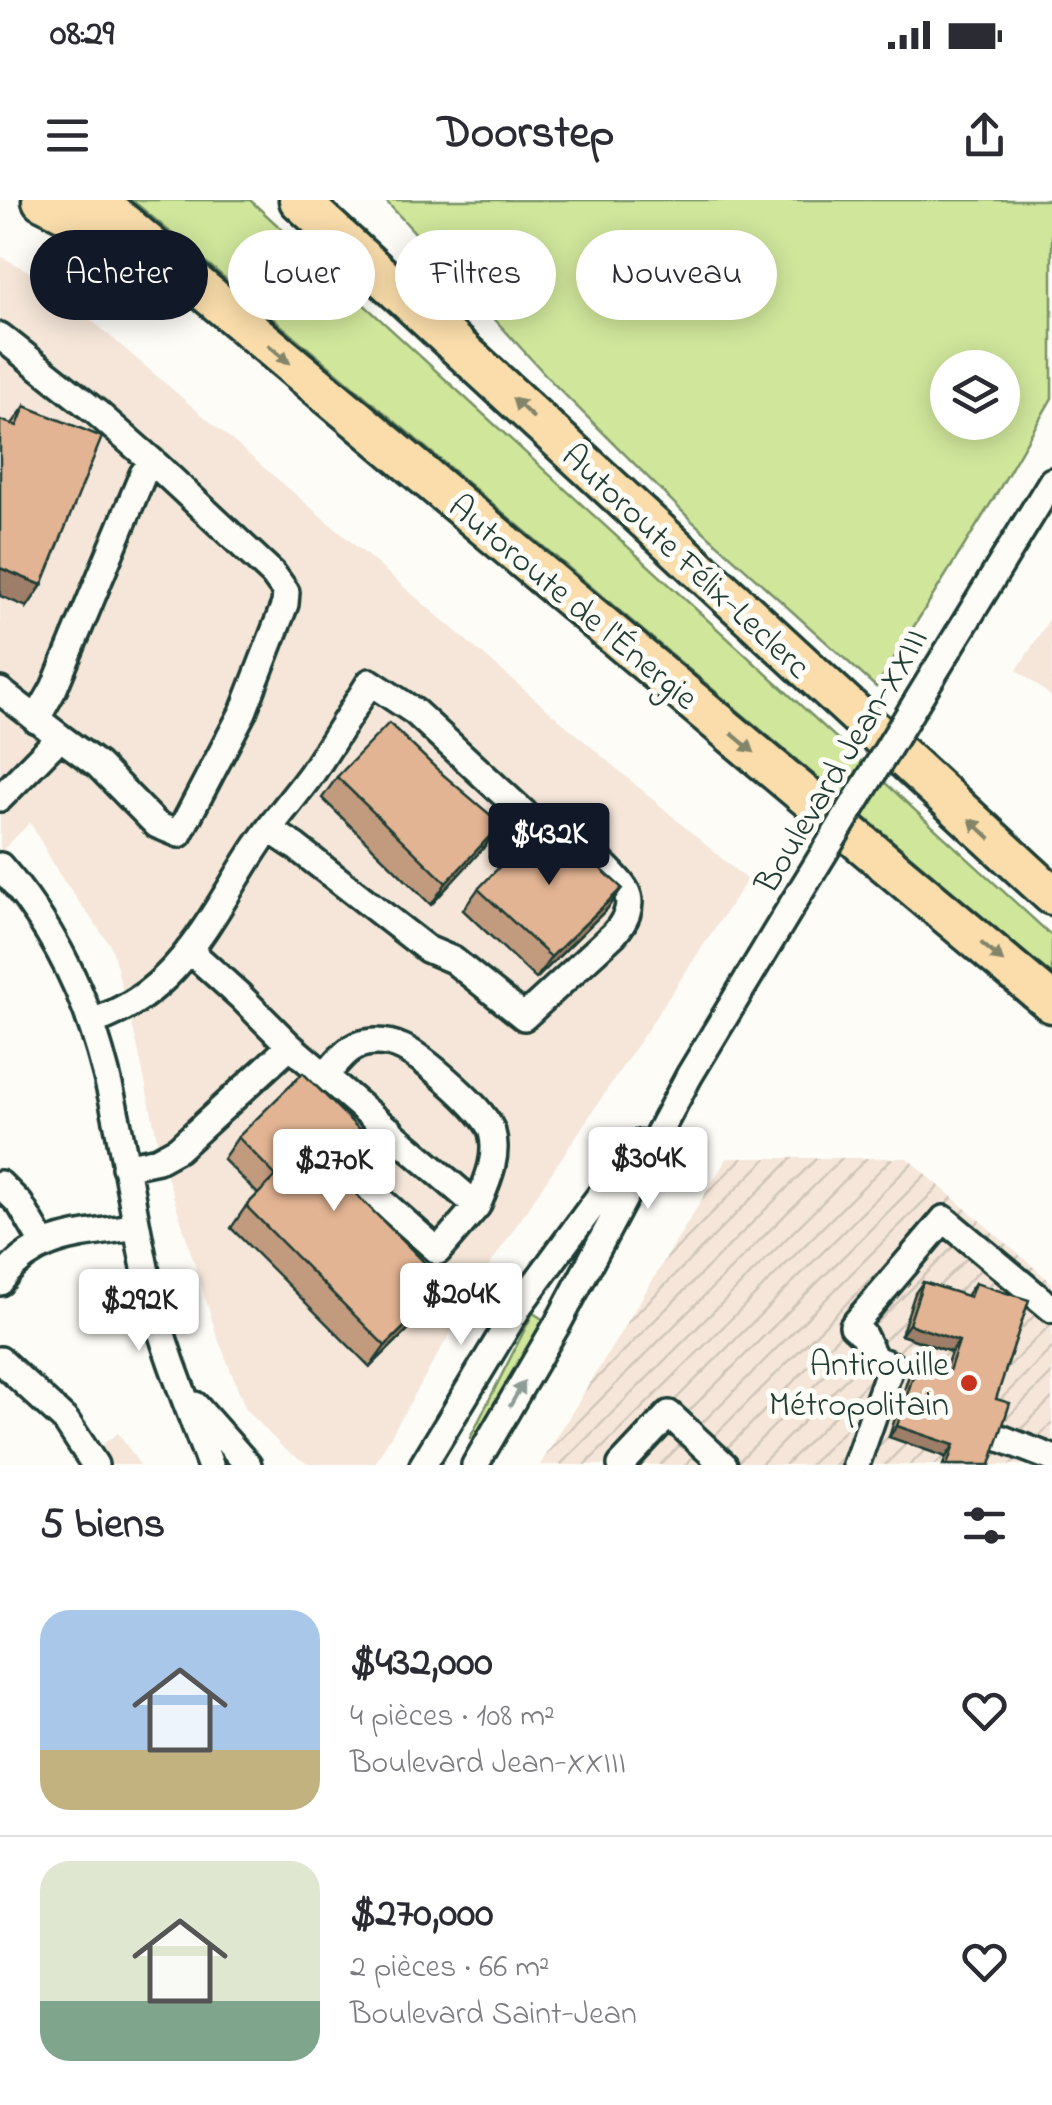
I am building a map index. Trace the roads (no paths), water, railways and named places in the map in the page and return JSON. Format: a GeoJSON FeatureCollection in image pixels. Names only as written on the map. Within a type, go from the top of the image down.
{"type":"FeatureCollection","features":[{"type":"Feature","properties":{"kind":"highway"},"geometry":{"type":"LineString","coordinates":[[42,200],[102,230]]}},
{"type":"Feature","properties":{"kind":"highway","name":"Autoroute de l'Énergie"},"geometry":{"type":"LineString","coordinates":[[96,200],[132,230]]}},
{"type":"Feature","properties":{"kind":"highway","name":"Autoroute Félix-Leclerc"},"geometry":{"type":"LineString","coordinates":[[310,208],[1052,896]]}},
{"type":"Feature","properties":{"kind":"highway","name":"Autoroute de l'Énergie"},"geometry":{"type":"LineString","coordinates":[[208,293],[1047,1001]]}},
{"type":"Feature","properties":{"kind":"street"},"geometry":{"type":"LineString","coordinates":[[0,336],[152,461],[273,574],[286,592],[285,604],[242,712],[179,834],[157,825],[98,764],[0,691]]}},
{"type":"Feature","properties":{"kind":"street"},"geometry":{"type":"LineString","coordinates":[[36,720],[54,688],[142,474],[152,461]]}},
{"type":"Feature","properties":{"kind":"street","name":"Boulevard Jean-XXIII"},"geometry":{"type":"LineString","coordinates":[[475,1465],[558,1323],[689,1076],[1052,481]]}},
{"type":"Feature","properties":{"kind":"street"},"geometry":{"type":"LineString","coordinates":[[91,1022],[121,1011],[150,992],[190,950],[370,682],[414,712],[524,813]]}},
{"type":"Feature","properties":{"kind":"street"},"geometry":{"type":"LineString","coordinates":[[0,798],[60,737]]}},
{"type":"Feature","properties":{"kind":"street"},"geometry":{"type":"LineString","coordinates":[[269,829],[427,949],[453,960],[524,1017],[614,934],[624,922],[628,907],[626,889],[559,824]]}},
{"type":"Feature","properties":{"kind":"street"},"geometry":{"type":"LineString","coordinates":[[0,866],[30,903],[58,948],[91,1022],[160,1328],[210,1465]]}},
{"type":"Feature","properties":{"kind":"street"},"geometry":{"type":"LineString","coordinates":[[190,950],[290,1046],[478,1206]]}},
{"type":"Feature","properties":{"kind":"street"},"geometry":{"type":"LineString","coordinates":[[325,1076],[356,1045],[394,1045],[408,1051],[484,1116],[491,1129],[493,1160],[478,1206],[438,1250],[350,1174],[390,1130]]}},
{"type":"Feature","properties":{"kind":"street"},"geometry":{"type":"LineString","coordinates":[[125,1167],[158,1160],[178,1150],[290,1046]]}},
{"type":"Feature","properties":{"kind":"street","name":"Boulevard Jean-XXIII"},"geometry":{"type":"LineString","coordinates":[[423,1465],[521,1302],[689,1076]]}},
{"type":"Feature","properties":{"kind":"street"},"geometry":{"type":"LineString","coordinates":[[0,1184],[20,1204],[44,1244]]}},
{"type":"Feature","properties":{"kind":"street"},"geometry":{"type":"LineString","coordinates":[[856,1465],[891,1365],[875,1359],[854,1326],[944,1219],[1052,1309]]}},
{"type":"Feature","properties":{"kind":"street"},"geometry":{"type":"LineString","coordinates":[[0,1282],[20,1258],[44,1244],[137,1226]]}},
{"type":"Feature","properties":{"kind":"street"},"geometry":{"type":"LineString","coordinates":[[0,1360],[66,1421],[95,1465]]}},
{"type":"Feature","properties":{"kind":"street"},"geometry":{"type":"LineString","coordinates":[[184,1394],[248,1465]]}},
{"type":"Feature","properties":{"kind":"street"},"geometry":{"type":"LineString","coordinates":[[620,1465],[670,1414],[724,1465]]}},
{"type":"Feature","properties":{"kind":"street"},"geometry":{"type":"LineString","coordinates":[[995,1436],[1052,1458]]}},
{"type":"Feature","properties":{"kind":"place","name":"Antirouille Métropolitain"},"geometry":{"type":"Point","coordinates":[969,1383]}}]}
